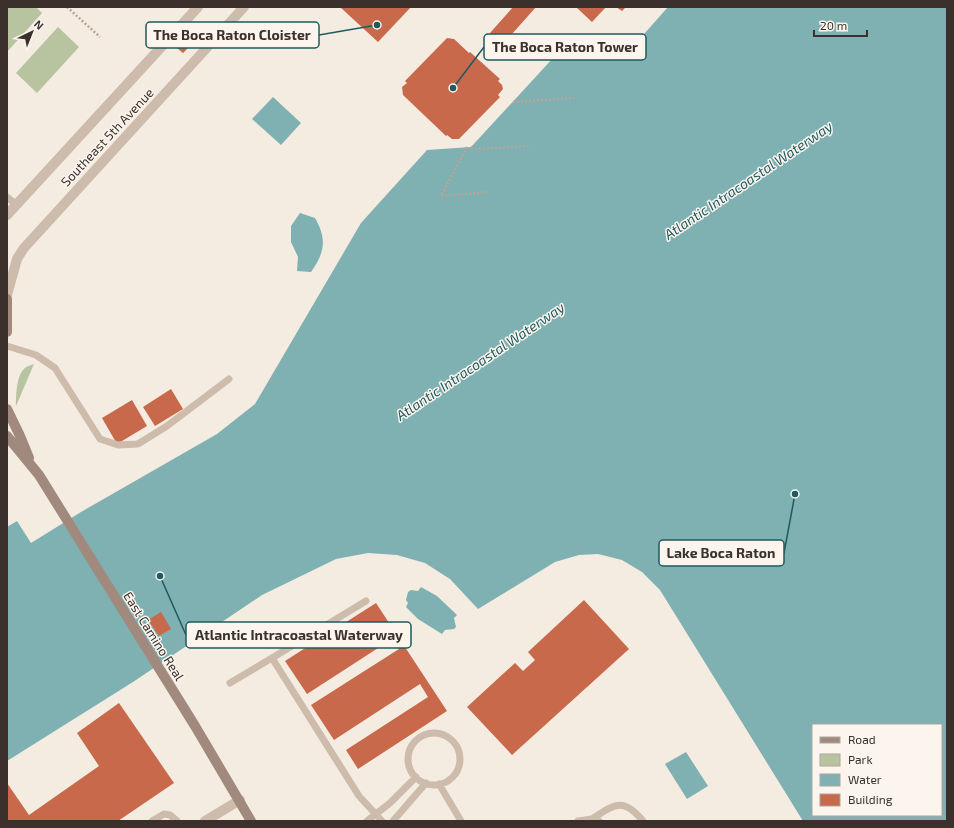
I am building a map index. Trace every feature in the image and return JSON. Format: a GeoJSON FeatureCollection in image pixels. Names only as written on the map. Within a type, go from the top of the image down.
{"type":"FeatureCollection","features":[{"type":"Feature","properties":{"kind":"street","name":"Southeast 5th Avenue"},"geometry":{"type":"LineString","coordinates":[[7,215],[198,7]]}},
{"type":"Feature","properties":{"kind":"street","name":"Southeast 5th Avenue"},"geometry":{"type":"LineString","coordinates":[[7,295],[17,259],[22,251],[244,7]]}},
{"type":"Feature","properties":{"kind":"street"},"geometry":{"type":"LineString","coordinates":[[7,299],[7,332]]}},
{"type":"Feature","properties":{"kind":"street","name":"East Camino Real"},"geometry":{"type":"LineString","coordinates":[[7,410],[20,436],[32,466]]}},
{"type":"Feature","properties":{"kind":"street","name":"East Camino Real"},"geometry":{"type":"LineString","coordinates":[[7,436],[32,466],[62,512],[240,800],[251,821]]}},
{"type":"Feature","properties":{"kind":"street"},"geometry":{"type":"LineString","coordinates":[[205,821],[240,800]]}},
{"type":"Feature","properties":{"kind":"lane"},"geometry":{"type":"LineString","coordinates":[[7,197],[17,205]]}},
{"type":"Feature","properties":{"kind":"lane"},"geometry":{"type":"LineString","coordinates":[[7,346],[36,355],[55,368],[100,439],[118,445],[138,444],[167,426],[229,379]]}},
{"type":"Feature","properties":{"kind":"lane"},"geometry":{"type":"LineString","coordinates":[[230,683],[366,601]]}},
{"type":"Feature","properties":{"kind":"lane"},"geometry":{"type":"LineString","coordinates":[[272,658],[359,796],[382,821]]}},
{"type":"Feature","properties":{"kind":"lane"},"geometry":{"type":"LineString","coordinates":[[424,734],[441,734],[455,744],[459,751],[460,760],[454,776],[439,784],[426,783],[416,777],[408,762],[411,746],[417,739],[424,734]]}},
{"type":"Feature","properties":{"kind":"lane"},"geometry":{"type":"LineString","coordinates":[[367,821],[390,803],[416,777]]}},
{"type":"Feature","properties":{"kind":"lane"},"geometry":{"type":"LineString","coordinates":[[393,821],[426,783]]}},
{"type":"Feature","properties":{"kind":"lane"},"geometry":{"type":"LineString","coordinates":[[439,784],[461,821]]}},
{"type":"Feature","properties":{"kind":"lane"},"geometry":{"type":"LineString","coordinates":[[578,821],[595,820],[614,805],[626,805],[635,811],[643,821]]}},
{"type":"Feature","properties":{"kind":"lane"},"geometry":{"type":"LineString","coordinates":[[152,821],[164,814],[170,815],[177,821]]}},
{"type":"Feature","properties":{"kind":"path"},"geometry":{"type":"LineString","coordinates":[[67,7],[100,37]]}},
{"type":"Feature","properties":{"kind":"path"},"geometry":{"type":"LineString","coordinates":[[512,102],[574,98]]}},
{"type":"Feature","properties":{"kind":"path"},"geometry":{"type":"LineString","coordinates":[[471,147],[477,149],[529,146]]}},
{"type":"Feature","properties":{"kind":"path"},"geometry":{"type":"LineString","coordinates":[[467,147],[441,196],[489,192]]}},
{"type":"Feature","properties":{"kind":"green space"},"geometry":{"type":"Polygon","coordinates":[[[9,7],[36,7],[42,13],[7,52],[7,9],[9,7]]]}},
{"type":"Feature","properties":{"kind":"green space"},"geometry":{"type":"Polygon","coordinates":[[[58,27],[79,47],[37,93],[16,73],[58,27]]]}},
{"type":"Feature","properties":{"kind":"green space"},"geometry":{"type":"Polygon","coordinates":[[[34,364],[16,406],[17,386],[20,375],[26,367],[34,364]]]}},
{"type":"Feature","properties":{"kind":"water"},"geometry":{"type":"Polygon","coordinates":[[[668,7],[947,7],[947,821],[803,821],[660,590],[642,572],[622,560],[598,554],[579,555],[555,562],[478,609],[450,579],[425,563],[397,555],[368,553],[336,559],[262,595],[133,682],[7,761],[7,527],[17,521],[31,543],[81,512],[217,434],[255,404],[361,223],[427,150],[471,147],[554,57],[629,51],[668,7]]]}},
{"type":"Feature","properties":{"kind":"water"},"geometry":{"type":"Polygon","coordinates":[[[273,97],[301,123],[281,145],[252,119],[273,97]]]}},
{"type":"Feature","properties":{"kind":"water"},"geometry":{"type":"Polygon","coordinates":[[[300,213],[315,218],[323,239],[322,252],[311,272],[297,271],[298,257],[291,242],[291,226],[300,213]]]}},
{"type":"Feature","properties":{"kind":"water"},"geometry":{"type":"Polygon","coordinates":[[[421,587],[437,596],[457,615],[454,618],[456,627],[454,629],[445,630],[442,634],[418,619],[406,607],[408,603],[406,600],[408,592],[411,590],[418,591],[421,587]]]}},
{"type":"Feature","properties":{"kind":"water"},"geometry":{"type":"Polygon","coordinates":[[[686,752],[708,786],[687,799],[665,764],[686,752]]]}},
{"type":"Feature","properties":{"kind":"building"},"geometry":{"type":"Polygon","coordinates":[[[340,7],[411,7],[378,42],[340,7]]]}},
{"type":"Feature","properties":{"kind":"building"},"geometry":{"type":"Polygon","coordinates":[[[513,7],[536,7],[503,44],[490,33],[513,7]]]}},
{"type":"Feature","properties":{"kind":"building"},"geometry":{"type":"Polygon","coordinates":[[[576,7],[606,7],[592,22],[576,7]]]}},
{"type":"Feature","properties":{"kind":"building"},"geometry":{"type":"Polygon","coordinates":[[[616,7],[626,7],[622,11],[616,7]]]}},
{"type":"Feature","properties":{"kind":"building"},"geometry":{"type":"Polygon","coordinates":[[[184,31],[195,41],[183,53],[172,44],[184,31]]]}},
{"type":"Feature","properties":{"kind":"building"},"geometry":{"type":"Polygon","coordinates":[[[447,38],[454,39],[500,79],[498,81],[502,85],[503,89],[498,95],[500,97],[459,139],[452,139],[447,135],[446,136],[403,95],[402,87],[407,83],[405,81],[447,38]]]}},
{"type":"Feature","properties":{"kind":"building"},"geometry":{"type":"Polygon","coordinates":[[[171,389],[183,409],[155,426],[143,407],[171,389]]]}},
{"type":"Feature","properties":{"kind":"building"},"geometry":{"type":"Polygon","coordinates":[[[132,400],[147,426],[117,444],[102,418],[132,400]]]}},
{"type":"Feature","properties":{"kind":"building"},"geometry":{"type":"Polygon","coordinates":[[[584,600],[629,649],[512,755],[467,707],[515,663],[523,671],[535,660],[528,652],[584,600]]]}},
{"type":"Feature","properties":{"kind":"building"},"geometry":{"type":"Polygon","coordinates":[[[376,603],[447,711],[358,769],[346,750],[428,697],[420,684],[334,740],[311,705],[399,649],[392,639],[307,694],[285,661],[376,603]]]}},
{"type":"Feature","properties":{"kind":"building"},"geometry":{"type":"Polygon","coordinates":[[[161,612],[171,629],[159,636],[148,620],[161,612]]]}},
{"type":"Feature","properties":{"kind":"building"},"geometry":{"type":"Polygon","coordinates":[[[119,703],[174,783],[118,821],[7,821],[7,783],[29,815],[99,766],[77,733],[119,703]]]}},
{"type":"Feature","properties":{"kind":"place","name":"The Boca Raton Cloister"},"geometry":{"type":"Point","coordinates":[377,25]}},
{"type":"Feature","properties":{"kind":"place","name":"The Boca Raton Tower"},"geometry":{"type":"Point","coordinates":[453,88]}},
{"type":"Feature","properties":{"kind":"place","name":"Lake Boca Raton"},"geometry":{"type":"Point","coordinates":[795,494]}},
{"type":"Feature","properties":{"kind":"place","name":"Atlantic Intracoastal Waterway"},"geometry":{"type":"Point","coordinates":[160,576]}}]}
